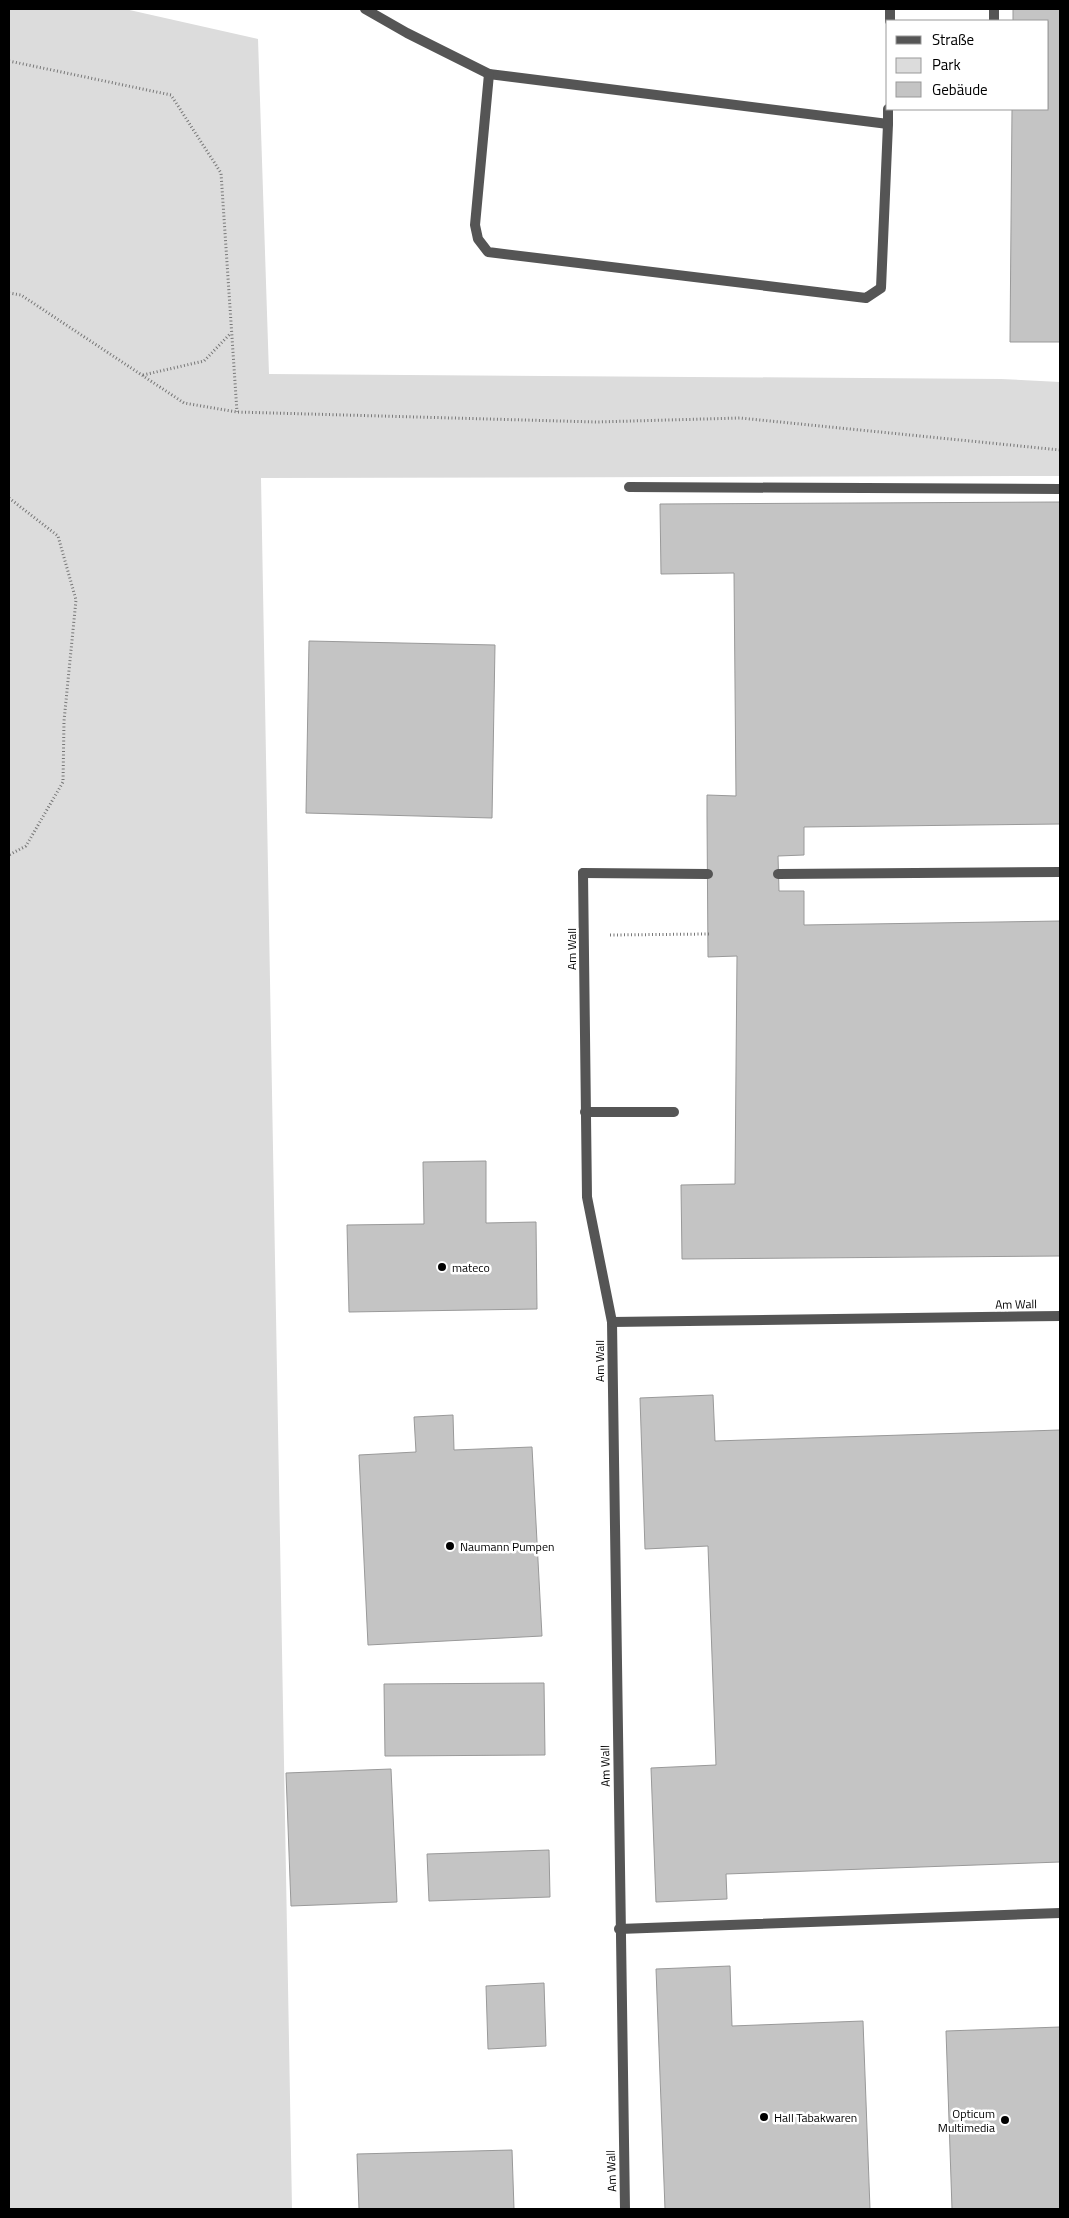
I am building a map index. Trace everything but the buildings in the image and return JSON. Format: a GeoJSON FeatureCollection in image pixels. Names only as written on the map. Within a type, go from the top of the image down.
{"type":"FeatureCollection","features":[{"type":"Feature","properties":{"kind":"street"},"geometry":{"type":"LineString","coordinates":[[365,9],[407,33],[489,74],[888,124]]}},
{"type":"Feature","properties":{"kind":"street"},"geometry":{"type":"LineString","coordinates":[[489,74],[475,225],[478,239],[488,252],[866,298],[881,288],[888,110]]}},
{"type":"Feature","properties":{"kind":"street"},"geometry":{"type":"LineString","coordinates":[[629,487],[1060,489]]}},
{"type":"Feature","properties":{"kind":"street"},"geometry":{"type":"LineString","coordinates":[[778,874],[1060,872]]}},
{"type":"Feature","properties":{"kind":"street","name":"Am Wall"},"geometry":{"type":"LineString","coordinates":[[625,2209],[612,1322],[587,1197],[583,874],[708,874]]}},
{"type":"Feature","properties":{"kind":"street"},"geometry":{"type":"LineString","coordinates":[[585,1112],[674,1112]]}},
{"type":"Feature","properties":{"kind":"street","name":"Am Wall"},"geometry":{"type":"LineString","coordinates":[[612,1322],[1060,1316]]}},
{"type":"Feature","properties":{"kind":"street"},"geometry":{"type":"LineString","coordinates":[[620,1929],[1060,1913]]}},
{"type":"Feature","properties":{"kind":"path"},"geometry":{"type":"LineString","coordinates":[[9,61],[171,95],[221,173],[237,412]]}},
{"type":"Feature","properties":{"kind":"path"},"geometry":{"type":"LineString","coordinates":[[9,293],[21,295],[184,403],[237,412],[596,422],[740,418],[1060,450]]}},
{"type":"Feature","properties":{"kind":"path"},"geometry":{"type":"LineString","coordinates":[[142,375],[204,361],[232,333]]}},
{"type":"Feature","properties":{"kind":"path"},"geometry":{"type":"LineString","coordinates":[[9,498],[58,536],[76,600],[64,721],[62,782],[26,846],[9,855]]}},
{"type":"Feature","properties":{"kind":"path"},"geometry":{"type":"LineString","coordinates":[[610,935],[709,934]]}},
{"type":"Feature","properties":{"kind":"green space"},"geometry":{"type":"Polygon","coordinates":[[[9,9],[125,9],[258,39],[269,374],[1001,379],[1060,382],[1060,476],[261,478],[292,2209],[9,2209],[9,9]]]}},
{"type":"Feature","properties":{"kind":"place","name":"mateco"},"geometry":{"type":"Point","coordinates":[442,1267]}},
{"type":"Feature","properties":{"kind":"place","name":"Naumann Pumpen"},"geometry":{"type":"Point","coordinates":[450,1546]}},
{"type":"Feature","properties":{"kind":"place","name":"Hall Tabakwaren"},"geometry":{"type":"Point","coordinates":[764,2117]}},
{"type":"Feature","properties":{"kind":"place","name":"Opticum Multimedia"},"geometry":{"type":"Point","coordinates":[1005,2120]}}]}
